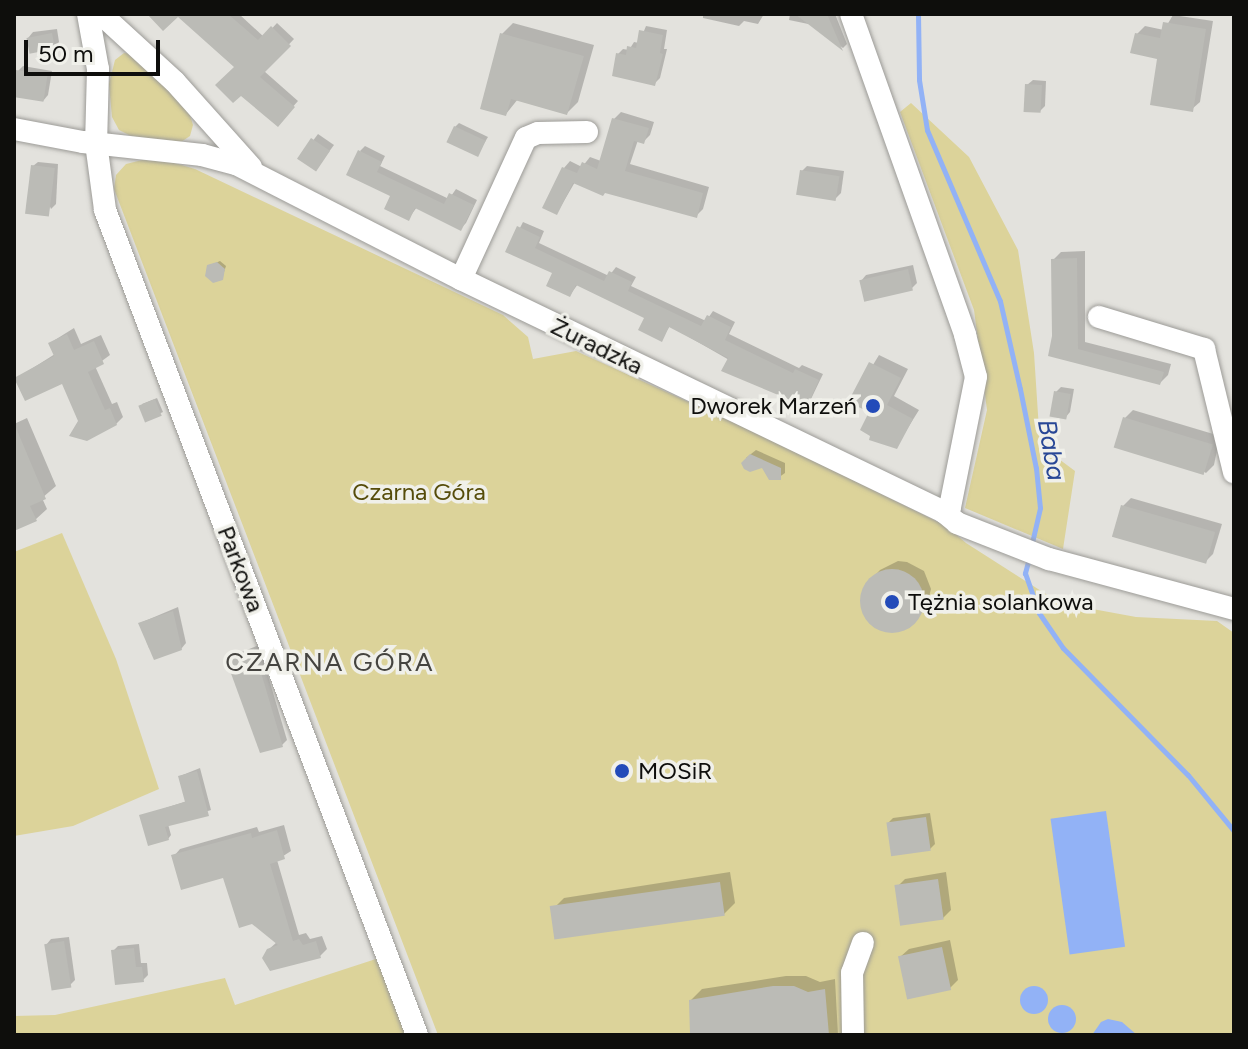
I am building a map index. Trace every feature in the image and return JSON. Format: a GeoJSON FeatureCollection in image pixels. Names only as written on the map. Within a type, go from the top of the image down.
{"type":"FeatureCollection","features":[{"type":"Feature","properties":{"kind":"street","name":"Parkowa"},"geometry":{"type":"LineString","coordinates":[[88,14],[98,69],[96,143],[105,210],[417,1035]]}},
{"type":"Feature","properties":{"kind":"street"},"geometry":{"type":"LineString","coordinates":[[101,14],[201,111],[254,171]]}},
{"type":"Feature","properties":{"kind":"street"},"geometry":{"type":"LineString","coordinates":[[851,14],[965,335],[976,377],[950,507],[944,512]]}},
{"type":"Feature","properties":{"kind":"street"},"geometry":{"type":"LineString","coordinates":[[98,69],[104,56],[118,47],[129,47],[145,55]]}},
{"type":"Feature","properties":{"kind":"street"},"geometry":{"type":"LineString","coordinates":[[172,152],[197,139],[201,111]]}},
{"type":"Feature","properties":{"kind":"street"},"geometry":{"type":"LineString","coordinates":[[14,129],[219,158],[254,171]]}},
{"type":"Feature","properties":{"kind":"street"},"geometry":{"type":"LineString","coordinates":[[461,279],[526,138],[538,133],[587,132]]}},
{"type":"Feature","properties":{"kind":"street","name":"Żuradzka"},"geometry":{"type":"LineString","coordinates":[[254,171],[279,188],[461,279],[787,440],[944,512],[957,523],[1049,559],[1234,609]]}},
{"type":"Feature","properties":{"kind":"street"},"geometry":{"type":"LineString","coordinates":[[1099,317],[1204,349],[1234,472]]}},
{"type":"Feature","properties":{"kind":"street"},"geometry":{"type":"LineString","coordinates":[[853,1035],[852,973],[863,943]]}},
{"type":"Feature","properties":{"kind":"green space"},"geometry":{"type":"Polygon","coordinates":[[[124,53],[135,54],[186,103],[193,125],[190,136],[181,142],[151,146],[119,130],[112,117],[109,84],[115,60],[124,53]]]}},
{"type":"Feature","properties":{"kind":"green space"},"geometry":{"type":"Polygon","coordinates":[[[911,103],[969,157],[1018,250],[1034,353],[1040,445],[1075,471],[1063,549],[965,508],[987,410],[974,310],[900,112],[911,103]]]}},
{"type":"Feature","properties":{"kind":"green space","name":"Czarna Góra"},"geometry":{"type":"Polygon","coordinates":[[[142,160],[168,161],[195,169],[503,315],[528,337],[533,359],[576,351],[757,433],[946,526],[966,543],[1060,603],[1136,617],[1217,621],[1234,633],[1234,1035],[438,1035],[114,189],[116,175],[126,164],[142,160]]]}},
{"type":"Feature","properties":{"kind":"green space"},"geometry":{"type":"Polygon","coordinates":[[[62,533],[116,659],[159,789],[73,826],[14,836],[14,552],[62,533]]]}},
{"type":"Feature","properties":{"kind":"green space"},"geometry":{"type":"Polygon","coordinates":[[[382,957],[410,1035],[14,1035],[14,1016],[55,1015],[225,978],[235,1005],[382,957]]]}},
{"type":"Feature","properties":{"kind":"water"},"geometry":{"type":"Polygon","coordinates":[[[1106,811],[1125,947],[1070,954],[1051,819],[1106,811]]]}},
{"type":"Feature","properties":{"kind":"water"},"geometry":{"type":"Polygon","coordinates":[[[1034,986],[1044,990],[1048,1000],[1044,1010],[1034,1014],[1024,1010],[1020,1000],[1024,990],[1034,986]]]}},
{"type":"Feature","properties":{"kind":"water"},"geometry":{"type":"Polygon","coordinates":[[[1062,1005],[1072,1009],[1076,1019],[1072,1029],[1062,1033],[1052,1029],[1048,1019],[1052,1009],[1062,1005]]]}},
{"type":"Feature","properties":{"kind":"water"},"geometry":{"type":"Polygon","coordinates":[[[1108,1019],[1122,1022],[1137,1035],[1092,1035],[1101,1022],[1108,1019]]]}},
{"type":"Feature","properties":{"kind":"building"},"geometry":{"type":"Polygon","coordinates":[[[147,14],[228,14],[258,40],[271,26],[291,46],[260,77],[295,107],[278,127],[241,96],[233,103],[215,85],[234,67],[178,17],[163,31],[147,14]]]}},
{"type":"Feature","properties":{"kind":"building"},"geometry":{"type":"Polygon","coordinates":[[[795,14],[827,14],[843,51],[795,14]]]}},
{"type":"Feature","properties":{"kind":"building"},"geometry":{"type":"Polygon","coordinates":[[[1163,22],[1206,29],[1193,112],[1150,105],[1157,59],[1130,53],[1135,33],[1160,38],[1163,22]]]}},
{"type":"Feature","properties":{"kind":"building"},"geometry":{"type":"Polygon","coordinates":[[[639,30],[663,35],[660,53],[663,54],[655,86],[612,76],[616,53],[626,55],[627,46],[636,48],[639,30]]]}},
{"type":"Feature","properties":{"kind":"building"},"geometry":{"type":"Polygon","coordinates":[[[52,33],[55,49],[30,54],[26,38],[52,33]]]}},
{"type":"Feature","properties":{"kind":"building"},"geometry":{"type":"Polygon","coordinates":[[[500,33],[584,56],[567,115],[511,99],[506,116],[480,109],[500,33]]]}},
{"type":"Feature","properties":{"kind":"building"},"geometry":{"type":"Polygon","coordinates":[[[16,70],[48,75],[43,102],[14,97],[16,70]]]}},
{"type":"Feature","properties":{"kind":"building"},"geometry":{"type":"Polygon","coordinates":[[[1025,84],[1042,85],[1041,113],[1024,112],[1025,84]]]}},
{"type":"Feature","properties":{"kind":"building"},"geometry":{"type":"Polygon","coordinates":[[[612,118],[649,128],[644,144],[634,141],[625,171],[703,193],[697,218],[605,193],[603,196],[573,183],[557,215],[542,208],[562,167],[577,173],[582,162],[597,169],[612,118]]]}},
{"type":"Feature","properties":{"kind":"building"},"geometry":{"type":"Polygon","coordinates":[[[454,126],[486,141],[478,157],[446,142],[454,126]]]}},
{"type":"Feature","properties":{"kind":"building"},"geometry":{"type":"Polygon","coordinates":[[[311,138],[330,151],[316,172],[297,159],[311,138]]]}},
{"type":"Feature","properties":{"kind":"building"},"geometry":{"type":"Polygon","coordinates":[[[358,150],[382,162],[377,172],[444,204],[449,193],[474,205],[461,231],[415,208],[409,221],[384,209],[390,196],[346,175],[358,150]]]}},
{"type":"Feature","properties":{"kind":"building"},"geometry":{"type":"Polygon","coordinates":[[[31,165],[55,168],[49,217],[25,214],[31,165]]]}},
{"type":"Feature","properties":{"kind":"building"},"geometry":{"type":"Polygon","coordinates":[[[800,170],[840,176],[836,201],[796,195],[800,170]]]}},
{"type":"Feature","properties":{"kind":"building"},"geometry":{"type":"Polygon","coordinates":[[[517,226],[540,237],[535,248],[604,281],[609,271],[632,282],[628,291],[701,326],[707,315],[731,327],[725,340],[793,373],[795,369],[819,380],[807,407],[721,371],[728,358],[669,327],[662,342],[638,330],[644,318],[576,285],[570,297],[546,286],[552,273],[505,252],[517,226]]]}},
{"type":"Feature","properties":{"kind":"building"},"geometry":{"type":"Polygon","coordinates":[[[1077,258],[1078,349],[1164,372],[1160,385],[1048,356],[1052,336],[1051,259],[1077,258]]]}},
{"type":"Feature","properties":{"kind":"building"},"geometry":{"type":"Polygon","coordinates":[[[217,262],[225,269],[223,280],[213,283],[205,276],[207,265],[217,262]]]}},
{"type":"Feature","properties":{"kind":"building"},"geometry":{"type":"Polygon","coordinates":[[[908,269],[913,290],[864,302],[859,280],[908,269]]]}},
{"type":"Feature","properties":{"kind":"building"},"geometry":{"type":"Polygon","coordinates":[[[67,334],[74,350],[94,341],[104,364],[88,372],[105,410],[110,408],[117,425],[87,441],[69,436],[78,421],[62,384],[25,401],[14,378],[54,356],[48,343],[67,334]]]}},
{"type":"Feature","properties":{"kind":"building","name":"Dworek Marzeń"},"geometry":{"type":"Polygon","coordinates":[[[869,362],[901,378],[887,405],[913,419],[897,449],[869,440],[870,436],[860,430],[869,412],[848,402],[869,362]]]}},
{"type":"Feature","properties":{"kind":"building"},"geometry":{"type":"Polygon","coordinates":[[[1054,391],[1071,394],[1066,420],[1049,417],[1054,391]]]}},
{"type":"Feature","properties":{"kind":"building"},"geometry":{"type":"Polygon","coordinates":[[[155,399],[162,416],[145,422],[138,406],[155,399]]]}},
{"type":"Feature","properties":{"kind":"building"},"geometry":{"type":"Polygon","coordinates":[[[1123,417],[1213,444],[1204,475],[1114,448],[1123,417]]]}},
{"type":"Feature","properties":{"kind":"building"},"geometry":{"type":"Polygon","coordinates":[[[14,423],[46,499],[30,506],[37,521],[14,531],[14,423]]]}},
{"type":"Feature","properties":{"kind":"building"},"geometry":{"type":"Polygon","coordinates":[[[750,454],[781,468],[781,480],[769,480],[762,468],[750,472],[744,469],[741,463],[750,454]]]}},
{"type":"Feature","properties":{"kind":"building"},"geometry":{"type":"Polygon","coordinates":[[[1121,505],[1215,532],[1206,564],[1112,537],[1121,505]]]}},
{"type":"Feature","properties":{"kind":"building","name":"Tężnia solankowa"},"geometry":{"type":"Polygon","coordinates":[[[892,569],[904,571],[915,578],[922,589],[922,613],[915,624],[904,631],[892,633],[880,631],[869,624],[862,613],[860,601],[862,589],[869,578],[880,571],[892,569]]]}},
{"type":"Feature","properties":{"kind":"building"},"geometry":{"type":"Polygon","coordinates":[[[173,611],[182,650],[154,660],[138,623],[173,611]]]}},
{"type":"Feature","properties":{"kind":"building"},"geometry":{"type":"Polygon","coordinates":[[[254,649],[283,747],[260,753],[225,657],[254,649]]]}},
{"type":"Feature","properties":{"kind":"building"},"geometry":{"type":"Polygon","coordinates":[[[197,771],[209,816],[165,827],[169,840],[148,846],[139,815],[185,802],[178,776],[197,771]]]}},
{"type":"Feature","properties":{"kind":"building"},"geometry":{"type":"Polygon","coordinates":[[[926,817],[931,851],[891,856],[886,823],[926,817]]]}},
{"type":"Feature","properties":{"kind":"building"},"geometry":{"type":"Polygon","coordinates":[[[277,830],[285,859],[270,864],[293,941],[299,939],[303,945],[316,941],[321,958],[270,971],[262,958],[267,949],[278,945],[252,924],[239,928],[223,878],[181,890],[171,855],[251,833],[252,838],[277,830]]]}},
{"type":"Feature","properties":{"kind":"building"},"geometry":{"type":"Polygon","coordinates":[[[938,879],[944,920],[900,926],[894,885],[938,879]]]}},
{"type":"Feature","properties":{"kind":"building"},"geometry":{"type":"Polygon","coordinates":[[[720,882],[725,916],[554,940],[550,906],[720,882]]]}},
{"type":"Feature","properties":{"kind":"building"},"geometry":{"type":"Polygon","coordinates":[[[64,941],[71,987],[52,991],[44,944],[64,941]]]}},
{"type":"Feature","properties":{"kind":"building"},"geometry":{"type":"Polygon","coordinates":[[[942,947],[951,990],[907,999],[898,956],[942,947]]]}},
{"type":"Feature","properties":{"kind":"building"},"geometry":{"type":"Polygon","coordinates":[[[134,948],[136,967],[142,967],[144,982],[115,985],[111,950],[134,948]]]}},
{"type":"Feature","properties":{"kind":"building"},"geometry":{"type":"Polygon","coordinates":[[[773,986],[794,986],[808,992],[825,989],[829,1035],[690,1034],[689,1000],[773,986]]]}},
{"type":"Feature","properties":{"kind":"waterway","name":"Baba"},"geometry":{"type":"LineString","coordinates":[[918,14],[919,80],[927,130],[1000,301],[1020,389],[1036,468],[1040,508],[1032,544]]}},
{"type":"Feature","properties":{"kind":"waterway","name":"Baba"},"geometry":{"type":"LineString","coordinates":[[1029,558],[1025,573],[1039,613],[1063,648],[1188,775],[1234,831]]}},
{"type":"Feature","properties":{"kind":"place","name":"Dworek Marzeń"},"geometry":{"type":"Point","coordinates":[873,406]}},
{"type":"Feature","properties":{"kind":"place","name":"Tężnia solankowa"},"geometry":{"type":"Point","coordinates":[892,602]}},
{"type":"Feature","properties":{"kind":"place","name":"MOSiR"},"geometry":{"type":"Point","coordinates":[622,771]}},
{"type":"Feature","properties":{"kind":"district","name":"CZARNA GÓRA"},"geometry":{"type":"Point","coordinates":[330,663]}}]}
